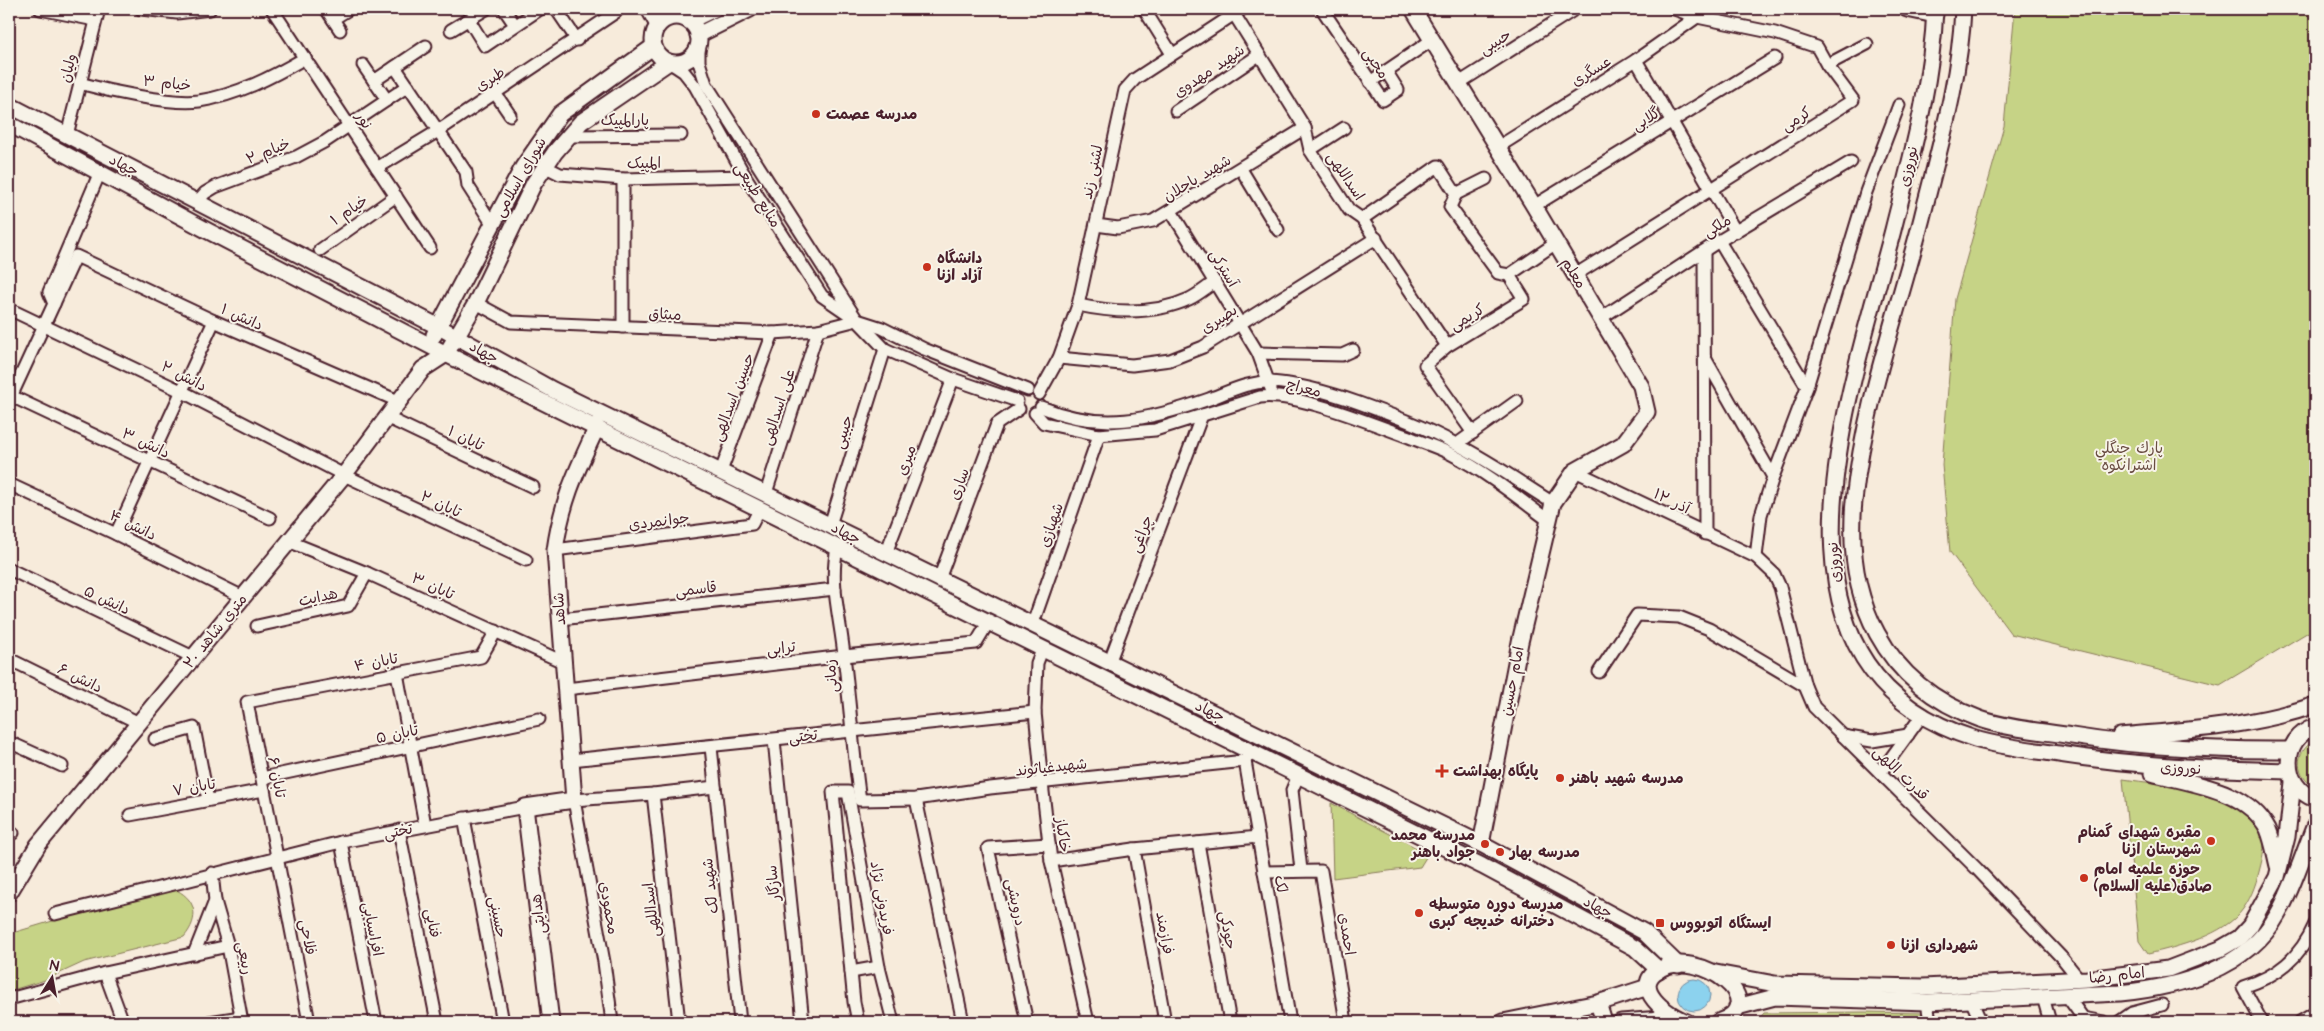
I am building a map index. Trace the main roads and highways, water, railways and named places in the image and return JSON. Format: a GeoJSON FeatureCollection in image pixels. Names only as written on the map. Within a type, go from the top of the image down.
{"type":"FeatureCollection","features":[{"type":"Feature","properties":{"kind":"main road"},"geometry":{"type":"LineString","coordinates":[[649,9],[658,25]]}},
{"type":"Feature","properties":{"kind":"main road"},"geometry":{"type":"LineString","coordinates":[[689,21],[714,9]]}},
{"type":"Feature","properties":{"kind":"main road"},"geometry":{"type":"LineString","coordinates":[[699,39],[689,21],[671,13],[658,25],[654,32],[654,46],[662,59],[670,62],[685,61],[692,57],[699,39],[750,9]]}},
{"type":"Feature","properties":{"kind":"main road","name":"نوروزی"},"geometry":{"type":"LineString","coordinates":[[1907,9],[1935,12],[1933,46],[1921,112],[1847,405],[1837,464],[1832,546],[1834,579],[1841,611],[1850,636],[1862,658],[1879,679],[1900,699],[1923,714],[1975,738],[2010,747],[2119,763],[2291,776]]}},
{"type":"Feature","properties":{"kind":"main road","name":"نوروزی"},"geometry":{"type":"LineString","coordinates":[[1963,9],[1956,71],[1947,120],[1871,407],[1860,458],[1854,503],[1853,541],[1856,577],[1863,604],[1881,642],[1897,662],[1934,695],[1956,708],[1981,719],[2014,727],[2090,739],[2171,748],[2290,750]]}},
{"type":"Feature","properties":{"kind":"main road","name":"معلم"},"geometry":{"type":"LineString","coordinates":[[1417,10],[1432,40],[1641,386],[1647,412],[1623,444],[1575,471],[1553,503],[1548,520]]}},
{"type":"Feature","properties":{"kind":"main road","name":"شورای اسلامی"},"geometry":{"type":"LineString","coordinates":[[428,344],[439,327],[523,167],[560,114],[654,46]]}},
{"type":"Feature","properties":{"kind":"main road","name":"شورای اسلامی"},"geometry":{"type":"LineString","coordinates":[[446,354],[476,303],[534,183],[546,167],[570,136],[595,112],[670,62]]}},
{"type":"Feature","properties":{"kind":"main road","name":"جهاد"},"geometry":{"type":"LineString","coordinates":[[9,106],[439,327],[553,390],[766,493],[1032,626],[1482,844],[1644,932],[1678,965]]}},
{"type":"Feature","properties":{"kind":"main road","name":"جهاد"},"geometry":{"type":"LineString","coordinates":[[9,124],[208,231],[446,354],[597,427],[838,549],[1191,723],[1247,757],[1298,776],[1482,866],[1635,948],[1659,970]]}},
{"type":"Feature","properties":{"kind":"main road","name":"۲۰ متری شاهد"},"geometry":{"type":"LineString","coordinates":[[423,369],[428,344]]}},
{"type":"Feature","properties":{"kind":"main road","name":"۲۰ متری شاهد"},"geometry":{"type":"LineString","coordinates":[[9,893],[38,845],[344,475],[386,416],[423,369],[446,354]]}},
{"type":"Feature","properties":{"kind":"main road","name":"شاهد"},"geometry":{"type":"LineString","coordinates":[[574,800],[555,550],[559,518],[569,487],[597,427]]}},
{"type":"Feature","properties":{"kind":"main road","name":"امام حسین"},"geometry":{"type":"LineString","coordinates":[[1482,844],[1520,642],[1548,520]]}},
{"type":"Feature","properties":{"kind":"main road"},"geometry":{"type":"LineString","coordinates":[[2090,739],[2223,726],[2300,710],[2315,705]]}},
{"type":"Feature","properties":{"kind":"main road"},"geometry":{"type":"LineString","coordinates":[[1191,723],[1199,706]]}},
{"type":"Feature","properties":{"kind":"main road"},"geometry":{"type":"LineString","coordinates":[[2290,750],[2302,734],[2315,727]]}},
{"type":"Feature","properties":{"kind":"main road","name":"امام رضا"},"geometry":{"type":"LineString","coordinates":[[1817,993],[2079,979],[2168,969],[2220,949],[2239,938],[2250,926],[2265,902],[2279,871],[2287,837],[2291,776],[2290,750]]}},
{"type":"Feature","properties":{"kind":"main road"},"geometry":{"type":"LineString","coordinates":[[2119,763],[2220,792],[2246,804],[2266,827],[2274,847],[2279,871]]}},
{"type":"Feature","properties":{"kind":"main road"},"geometry":{"type":"LineString","coordinates":[[2291,776],[2300,790],[2315,799]]}},
{"type":"Feature","properties":{"kind":"main road"},"geometry":{"type":"LineString","coordinates":[[1352,802],[1362,786]]}},
{"type":"Feature","properties":{"kind":"main road","name":"تختی"},"geometry":{"type":"LineString","coordinates":[[525,807],[574,800]]}},
{"type":"Feature","properties":{"kind":"main road","name":"هدایتی"},"geometry":{"type":"LineString","coordinates":[[525,807],[551,1022]]}},
{"type":"Feature","properties":{"kind":"main road","name":"امام رضا"},"geometry":{"type":"LineString","coordinates":[[1817,993],[1927,1002],[2067,996],[2151,990],[2204,975],[2225,965],[2248,949],[2265,933],[2278,914],[2315,825]]}},
{"type":"Feature","properties":{"kind":"main road"},"geometry":{"type":"LineString","coordinates":[[1635,948],[1644,932]]}},
{"type":"Feature","properties":{"kind":"main road"},"geometry":{"type":"LineString","coordinates":[[1681,1020],[1659,1007],[1651,997],[1648,986],[1651,977],[1659,970],[1678,965],[1701,967],[1716,972],[1817,993]]}},
{"type":"Feature","properties":{"kind":"main road"},"geometry":{"type":"LineString","coordinates":[[1716,972],[1736,992],[1738,1002],[1728,1018]]}},
{"type":"Feature","properties":{"kind":"main road"},"geometry":{"type":"LineString","coordinates":[[1503,1022],[1598,1003],[1648,986]]}},
{"type":"Feature","properties":{"kind":"main road"},"geometry":{"type":"LineString","coordinates":[[1728,1018],[1775,997],[1817,993]]}},
{"type":"Feature","properties":{"kind":"main road"},"geometry":{"type":"LineString","coordinates":[[1598,1003],[1604,1022]]}},
{"type":"Feature","properties":{"kind":"main road"},"geometry":{"type":"LineString","coordinates":[[1621,1022],[1681,1020]]}},
{"type":"Feature","properties":{"kind":"water"},"geometry":{"type":"Polygon","coordinates":[[[1694,979],[1700,980],[1705,984],[1709,989],[1709,1001],[1705,1006],[1700,1010],[1694,1011],[1688,1010],[1683,1006],[1679,1001],[1678,995],[1679,989],[1683,984],[1688,980],[1694,979]]]}},
{"type":"Feature","properties":{"kind":"place","name":"مدرسه عصمت"},"geometry":{"type":"Point","coordinates":[816,114]}},
{"type":"Feature","properties":{"kind":"place","name":"دانشگاه آزاد ازنا"},"geometry":{"type":"Point","coordinates":[927,267]}},
{"type":"Feature","properties":{"kind":"place","name":"پایگاه بهداشت"},"geometry":{"type":"Point","coordinates":[1442,771]}},
{"type":"Feature","properties":{"kind":"place","name":"مدرسه شهید باهنر"},"geometry":{"type":"Point","coordinates":[1560,778]}},
{"type":"Feature","properties":{"kind":"place","name":"مقبره شهدای گمنام شهرستان ازنا"},"geometry":{"type":"Point","coordinates":[2211,841]}},
{"type":"Feature","properties":{"kind":"place","name":"مدرسه محمد جواد باهنر"},"geometry":{"type":"Point","coordinates":[1485,844]}},
{"type":"Feature","properties":{"kind":"place","name":"مدرسه بهار"},"geometry":{"type":"Point","coordinates":[1500,852]}},
{"type":"Feature","properties":{"kind":"place","name":"حوزه علمیه امام صادق(علیه السلام)"},"geometry":{"type":"Point","coordinates":[2084,878]}},
{"type":"Feature","properties":{"kind":"place","name":"مدرسه دوره متوسطه دخترانه خدیجه کبری"},"geometry":{"type":"Point","coordinates":[1419,913]}},
{"type":"Feature","properties":{"kind":"place","name":"ایستگاه اتوبووس"},"geometry":{"type":"Point","coordinates":[1660,923]}},
{"type":"Feature","properties":{"kind":"place","name":"شهرداری ازنا"},"geometry":{"type":"Point","coordinates":[1891,945]}},
{"type":"Feature","properties":{"kind":"park label","name":"پارك جنگلي اشترانكوه"},"geometry":{"type":"Point","coordinates":[2129,456]}}]}
